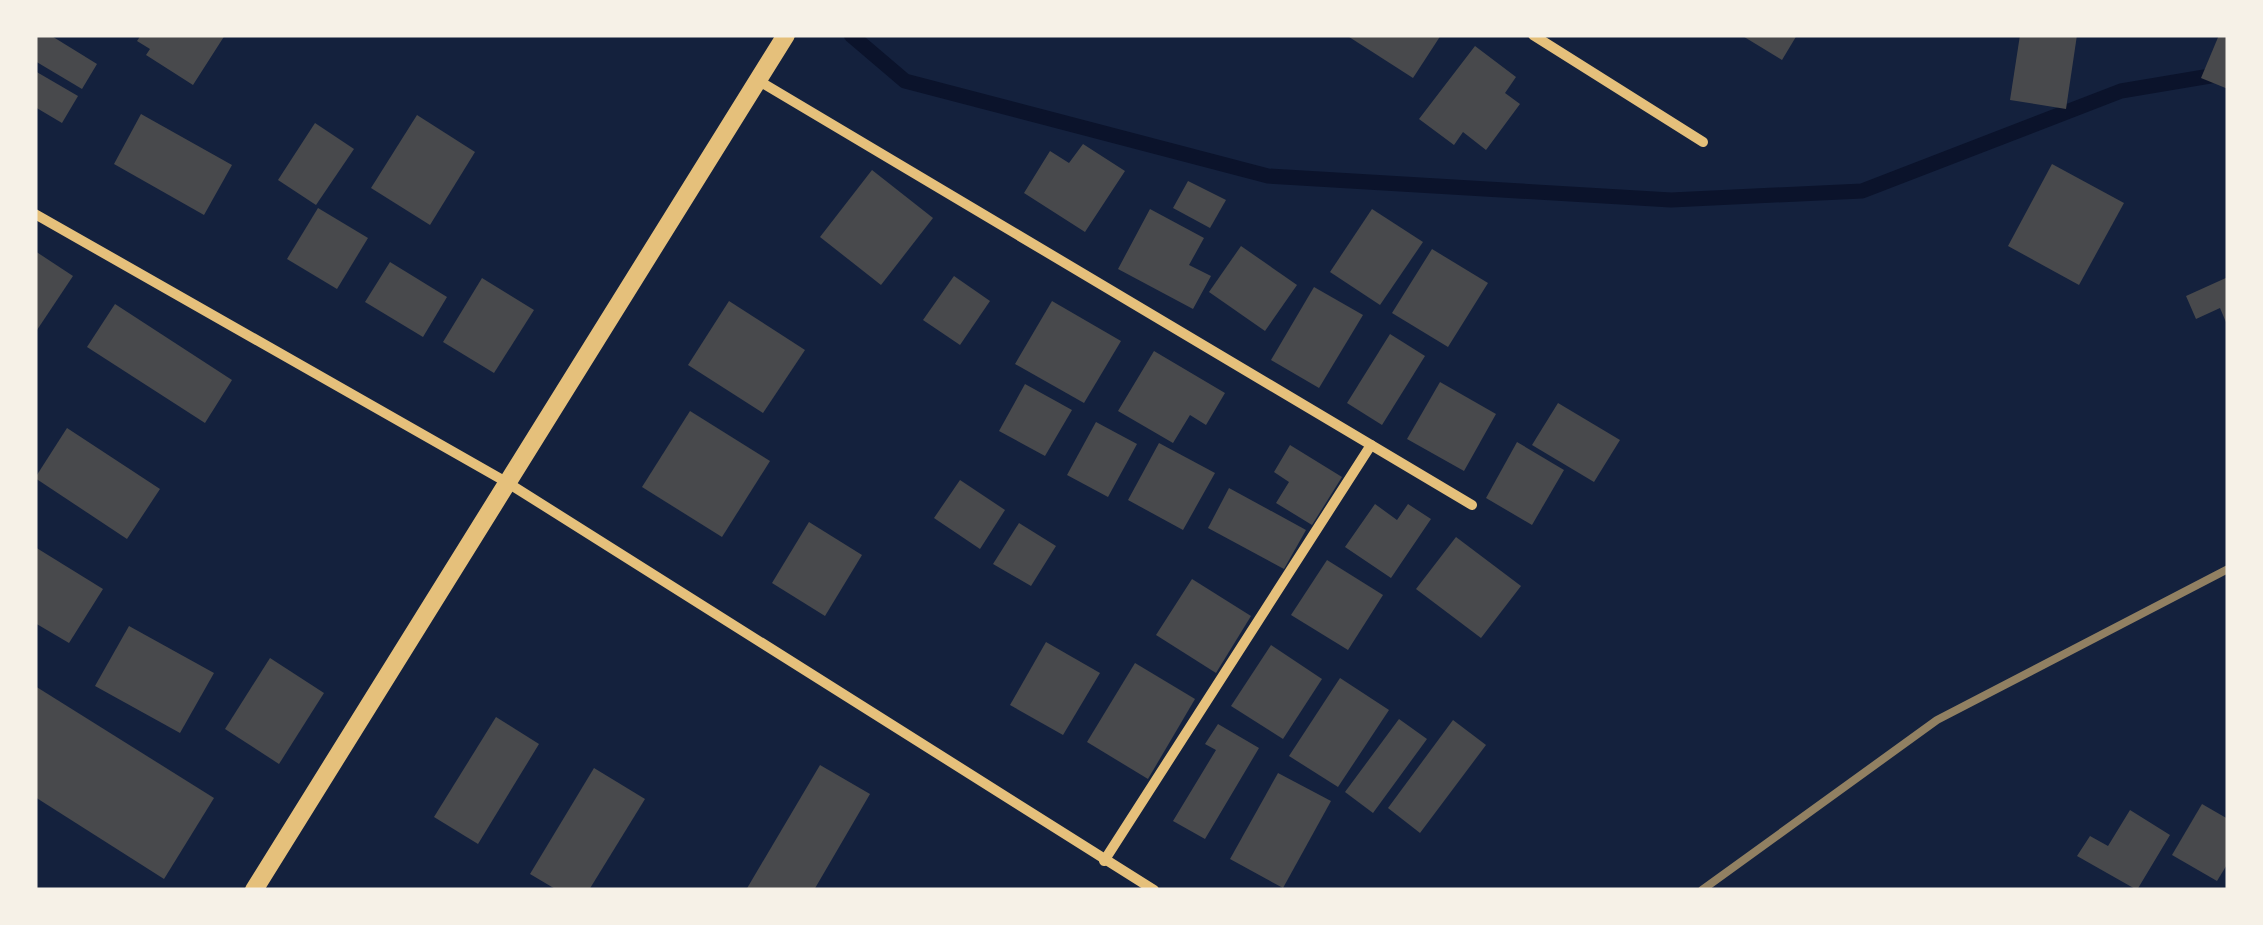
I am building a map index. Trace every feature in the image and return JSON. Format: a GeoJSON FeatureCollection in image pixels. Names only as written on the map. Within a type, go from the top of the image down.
{"type":"FeatureCollection","features":[{"type":"Feature","properties":{"kind":"street"},"geometry":{"type":"LineString","coordinates":[[254,890],[786,35]]}},
{"type":"Feature","properties":{"kind":"street"},"geometry":{"type":"LineString","coordinates":[[1533,35],[1704,142]]}},
{"type":"Feature","properties":{"kind":"street"},"geometry":{"type":"LineString","coordinates":[[758,81],[1472,504]]}},
{"type":"Feature","properties":{"kind":"street"},"geometry":{"type":"LineString","coordinates":[[35,214],[508,483],[1154,890]]}},
{"type":"Feature","properties":{"kind":"street"},"geometry":{"type":"LineString","coordinates":[[1104,862],[1371,445]]}},
{"type":"Feature","properties":{"kind":"building"},"geometry":{"type":"Polygon","coordinates":[[[35,35],[50,35],[97,64],[82,89],[35,61],[35,35]]]}},
{"type":"Feature","properties":{"kind":"building"},"geometry":{"type":"Polygon","coordinates":[[[141,35],[225,35],[193,85],[146,55],[150,49],[137,41],[141,35]]]}},
{"type":"Feature","properties":{"kind":"building"},"geometry":{"type":"Polygon","coordinates":[[[1346,35],[1441,35],[1413,78],[1346,35]]]}},
{"type":"Feature","properties":{"kind":"building"},"geometry":{"type":"Polygon","coordinates":[[[1741,35],[1797,35],[1782,60],[1741,35]]]}},
{"type":"Feature","properties":{"kind":"building"},"geometry":{"type":"Polygon","coordinates":[[[2020,35],[2077,35],[2066,109],[2010,100],[2020,35]]]}},
{"type":"Feature","properties":{"kind":"building"},"geometry":{"type":"Polygon","coordinates":[[[2219,35],[2228,35],[2228,89],[2201,78],[2219,35]]]}},
{"type":"Feature","properties":{"kind":"building"},"geometry":{"type":"Polygon","coordinates":[[[1475,46],[1516,77],[1505,93],[1520,104],[1486,150],[1463,132],[1454,145],[1419,119],[1475,46]]]}},
{"type":"Feature","properties":{"kind":"building"},"geometry":{"type":"Polygon","coordinates":[[[35,71],[78,96],[62,123],[35,107],[35,71]]]}},
{"type":"Feature","properties":{"kind":"building"},"geometry":{"type":"Polygon","coordinates":[[[141,114],[232,165],[204,215],[114,164],[141,114]]]}},
{"type":"Feature","properties":{"kind":"building"},"geometry":{"type":"Polygon","coordinates":[[[417,115],[475,152],[430,225],[371,188],[417,115]]]}},
{"type":"Feature","properties":{"kind":"building"},"geometry":{"type":"Polygon","coordinates":[[[315,123],[354,149],[316,205],[278,180],[315,123]]]}},
{"type":"Feature","properties":{"kind":"building"},"geometry":{"type":"Polygon","coordinates":[[[1083,144],[1125,171],[1085,232],[1024,193],[1050,151],[1069,163],[1083,144]]]}},
{"type":"Feature","properties":{"kind":"building"},"geometry":{"type":"Polygon","coordinates":[[[2052,164],[2124,203],[2079,285],[2008,246],[2052,164]]]}},
{"type":"Feature","properties":{"kind":"building"},"geometry":{"type":"Polygon","coordinates":[[[872,170],[933,218],[881,285],[820,237],[872,170]]]}},
{"type":"Feature","properties":{"kind":"building"},"geometry":{"type":"Polygon","coordinates":[[[1188,181],[1226,200],[1210,228],[1173,208],[1188,181]]]}},
{"type":"Feature","properties":{"kind":"building"},"geometry":{"type":"Polygon","coordinates":[[[318,208],[368,238],[337,289],[287,259],[318,208]]]}},
{"type":"Feature","properties":{"kind":"building"},"geometry":{"type":"Polygon","coordinates":[[[1150,209],[1204,238],[1189,265],[1211,276],[1193,309],[1118,269],[1150,209]]]}},
{"type":"Feature","properties":{"kind":"building"},"geometry":{"type":"Polygon","coordinates":[[[1372,209],[1423,242],[1380,305],[1330,272],[1372,209]]]}},
{"type":"Feature","properties":{"kind":"building"},"geometry":{"type":"Polygon","coordinates":[[[1241,246],[1297,285],[1265,331],[1209,292],[1241,246]]]}},
{"type":"Feature","properties":{"kind":"building"},"geometry":{"type":"Polygon","coordinates":[[[1432,249],[1488,283],[1448,347],[1392,313],[1432,249]]]}},
{"type":"Feature","properties":{"kind":"building"},"geometry":{"type":"Polygon","coordinates":[[[35,251],[73,276],[35,333],[35,251]]]}},
{"type":"Feature","properties":{"kind":"building"},"geometry":{"type":"Polygon","coordinates":[[[390,262],[447,297],[423,337],[365,302],[390,262]]]}},
{"type":"Feature","properties":{"kind":"building"},"geometry":{"type":"Polygon","coordinates":[[[954,276],[990,301],[960,345],[923,320],[954,276]]]}},
{"type":"Feature","properties":{"kind":"building"},"geometry":{"type":"Polygon","coordinates":[[[2228,277],[2228,327],[2220,308],[2196,319],[2186,296],[2228,277]]]}},
{"type":"Feature","properties":{"kind":"building"},"geometry":{"type":"Polygon","coordinates":[[[482,278],[534,310],[494,373],[443,342],[482,278]]]}},
{"type":"Feature","properties":{"kind":"building"},"geometry":{"type":"Polygon","coordinates":[[[1314,287],[1363,315],[1319,388],[1271,360],[1314,287]]]}},
{"type":"Feature","properties":{"kind":"building"},"geometry":{"type":"Polygon","coordinates":[[[729,301],[805,350],[763,413],[688,365],[729,301]]]}},
{"type":"Feature","properties":{"kind":"building"},"geometry":{"type":"Polygon","coordinates":[[[1052,301],[1121,341],[1084,403],[1015,364],[1052,301]]]}},
{"type":"Feature","properties":{"kind":"building"},"geometry":{"type":"Polygon","coordinates":[[[115,304],[232,380],[205,423],[87,347],[115,304]]]}},
{"type":"Feature","properties":{"kind":"building"},"geometry":{"type":"Polygon","coordinates":[[[1390,334],[1425,356],[1382,425],[1347,403],[1390,334]]]}},
{"type":"Feature","properties":{"kind":"building"},"geometry":{"type":"Polygon","coordinates":[[[1154,351],[1225,393],[1206,425],[1190,415],[1173,443],[1118,411],[1154,351]]]}},
{"type":"Feature","properties":{"kind":"building"},"geometry":{"type":"Polygon","coordinates":[[[1440,382],[1496,414],[1464,471],[1407,439],[1440,382]]]}},
{"type":"Feature","properties":{"kind":"building"},"geometry":{"type":"Polygon","coordinates":[[[1025,384],[1072,410],[1045,456],[999,431],[1025,384]]]}},
{"type":"Feature","properties":{"kind":"building"},"geometry":{"type":"Polygon","coordinates":[[[1558,403],[1620,440],[1594,482],[1532,445],[1558,403]]]}},
{"type":"Feature","properties":{"kind":"building"},"geometry":{"type":"Polygon","coordinates":[[[690,411],[770,461],[722,537],[642,487],[690,411]]]}},
{"type":"Feature","properties":{"kind":"building"},"geometry":{"type":"Polygon","coordinates":[[[1096,422],[1137,444],[1108,497],[1067,475],[1096,422]]]}},
{"type":"Feature","properties":{"kind":"building"},"geometry":{"type":"Polygon","coordinates":[[[67,428],[160,489],[127,539],[35,478],[67,428]]]}},
{"type":"Feature","properties":{"kind":"building"},"geometry":{"type":"Polygon","coordinates":[[[1517,442],[1564,470],[1532,525],[1486,498],[1517,442]]]}},
{"type":"Feature","properties":{"kind":"building"},"geometry":{"type":"Polygon","coordinates":[[[1159,443],[1215,473],[1183,530],[1128,500],[1159,443]]]}},
{"type":"Feature","properties":{"kind":"building"},"geometry":{"type":"Polygon","coordinates":[[[1290,445],[1342,477],[1312,525],[1276,503],[1289,482],[1274,472],[1290,445]]]}},
{"type":"Feature","properties":{"kind":"building"},"geometry":{"type":"Polygon","coordinates":[[[960,480],[1005,510],[980,549],[934,518],[960,480]]]}},
{"type":"Feature","properties":{"kind":"building"},"geometry":{"type":"Polygon","coordinates":[[[1229,488],[1306,530],[1284,569],[1208,528],[1229,488]]]}},
{"type":"Feature","properties":{"kind":"building"},"geometry":{"type":"Polygon","coordinates":[[[1375,504],[1397,520],[1408,504],[1431,519],[1391,578],[1345,547],[1375,504]]]}},
{"type":"Feature","properties":{"kind":"building"},"geometry":{"type":"Polygon","coordinates":[[[809,522],[862,555],[825,616],[772,583],[809,522]]]}},
{"type":"Feature","properties":{"kind":"building"},"geometry":{"type":"Polygon","coordinates":[[[1019,523],[1056,546],[1031,586],[993,564],[1019,523]]]}},
{"type":"Feature","properties":{"kind":"building"},"geometry":{"type":"Polygon","coordinates":[[[1456,537],[1521,586],[1481,638],[1416,589],[1456,537]]]}},
{"type":"Feature","properties":{"kind":"building"},"geometry":{"type":"Polygon","coordinates":[[[35,547],[103,589],[69,643],[35,623],[35,547]]]}},
{"type":"Feature","properties":{"kind":"building"},"geometry":{"type":"Polygon","coordinates":[[[1327,560],[1383,595],[1348,650],[1291,615],[1327,560]]]}},
{"type":"Feature","properties":{"kind":"building"},"geometry":{"type":"Polygon","coordinates":[[[1192,579],[1251,616],[1216,673],[1156,635],[1192,579]]]}},
{"type":"Feature","properties":{"kind":"building"},"geometry":{"type":"Polygon","coordinates":[[[129,626],[214,673],[180,733],[95,686],[129,626]]]}},
{"type":"Feature","properties":{"kind":"building"},"geometry":{"type":"Polygon","coordinates":[[[1046,642],[1100,673],[1063,735],[1010,705],[1046,642]]]}},
{"type":"Feature","properties":{"kind":"building"},"geometry":{"type":"Polygon","coordinates":[[[1271,645],[1322,679],[1283,739],[1231,706],[1271,645]]]}},
{"type":"Feature","properties":{"kind":"building"},"geometry":{"type":"Polygon","coordinates":[[[270,658],[324,693],[279,764],[225,729],[270,658]]]}},
{"type":"Feature","properties":{"kind":"building"},"geometry":{"type":"Polygon","coordinates":[[[1135,663],[1195,699],[1148,779],[1087,742],[1135,663]]]}},
{"type":"Feature","properties":{"kind":"building"},"geometry":{"type":"Polygon","coordinates":[[[1340,678],[1389,710],[1338,787],[1289,756],[1340,678]]]}},
{"type":"Feature","properties":{"kind":"building"},"geometry":{"type":"Polygon","coordinates":[[[35,686],[214,798],[164,879],[35,797],[35,686]]]}},
{"type":"Feature","properties":{"kind":"building"},"geometry":{"type":"Polygon","coordinates":[[[496,717],[539,744],[478,844],[434,817],[496,717]]]}},
{"type":"Feature","properties":{"kind":"building"},"geometry":{"type":"Polygon","coordinates":[[[1399,719],[1427,739],[1373,813],[1345,792],[1399,719]]]}},
{"type":"Feature","properties":{"kind":"building"},"geometry":{"type":"Polygon","coordinates":[[[1453,720],[1486,745],[1420,833],[1388,808],[1453,720]]]}},
{"type":"Feature","properties":{"kind":"building"},"geometry":{"type":"Polygon","coordinates":[[[1218,724],[1259,748],[1205,839],[1173,821],[1216,750],[1205,744],[1218,724]]]}},
{"type":"Feature","properties":{"kind":"building"},"geometry":{"type":"Polygon","coordinates":[[[820,765],[870,794],[814,890],[746,890],[820,765]]]}},
{"type":"Feature","properties":{"kind":"building"},"geometry":{"type":"Polygon","coordinates":[[[594,768],[645,799],[589,890],[557,890],[530,874],[594,768]]]}},
{"type":"Feature","properties":{"kind":"building"},"geometry":{"type":"Polygon","coordinates":[[[1278,773],[1331,801],[1283,888],[1230,859],[1278,773]]]}},
{"type":"Feature","properties":{"kind":"building"},"geometry":{"type":"Polygon","coordinates":[[[2202,804],[2228,819],[2228,863],[2217,881],[2172,855],[2202,804]]]}},
{"type":"Feature","properties":{"kind":"building"},"geometry":{"type":"Polygon","coordinates":[[[2130,810],[2170,835],[2137,890],[2077,856],[2090,836],[2108,846],[2130,810]]]}},
{"type":"Feature","properties":{"kind":"waterway"},"geometry":{"type":"LineString","coordinates":[[851,35],[905,81],[1268,176],[1671,200],[1862,191],[2121,91],[2228,73]]}},
{"type":"Feature","properties":{"kind":"railway"},"geometry":{"type":"LineString","coordinates":[[1702,890],[1937,720],[2228,569]]}}]}
